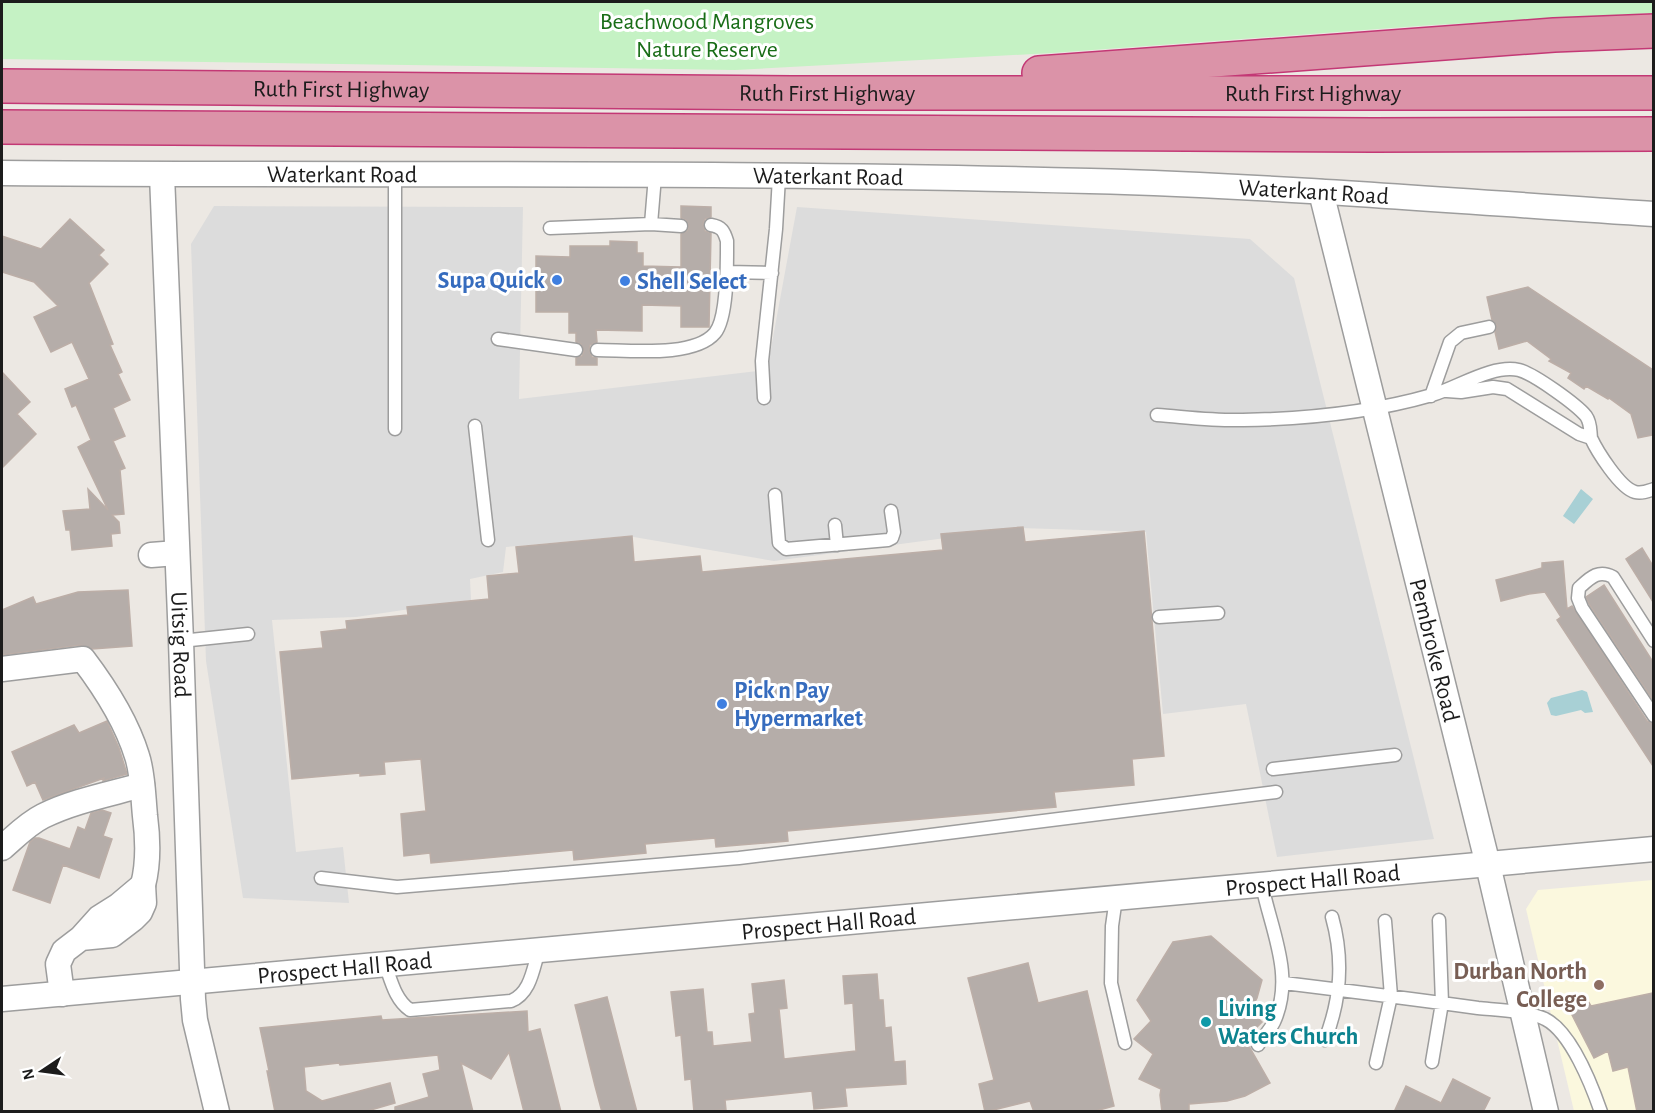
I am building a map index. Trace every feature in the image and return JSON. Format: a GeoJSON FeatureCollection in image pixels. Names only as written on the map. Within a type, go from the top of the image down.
{"type":"FeatureCollection","features":[{"type":"Feature","properties":{"kind":"highway"},"geometry":{"type":"LineString","coordinates":[[792,93],[1554,34],[1653,31]]}},
{"type":"Feature","properties":{"kind":"highway","name":"Ruth First Highway"},"geometry":{"type":"LineString","coordinates":[[2,86],[792,93],[1653,93]]}},
{"type":"Feature","properties":{"kind":"highway","name":"Ruth First Highway"},"geometry":{"type":"LineString","coordinates":[[2,127],[1373,135],[1653,134]]}},
{"type":"Feature","properties":{"kind":"highway"},"geometry":{"type":"LineString","coordinates":[[1373,135],[1653,156]]}},
{"type":"Feature","properties":{"kind":"street","name":"Waterkant Road"},"geometry":{"type":"LineString","coordinates":[[2,173],[656,176],[1091,181],[1321,192],[1653,214]]}},
{"type":"Feature","properties":{"kind":"street","name":"Uitsig Road"},"geometry":{"type":"LineString","coordinates":[[162,174],[192,982],[195,1020],[218,1112]]}},
{"type":"Feature","properties":{"kind":"street","name":"Pembroke Road"},"geometry":{"type":"LineString","coordinates":[[1321,192],[1488,865],[1546,1112]]}},
{"type":"Feature","properties":{"kind":"street"},"geometry":{"type":"LineString","coordinates":[[150,555],[177,553]]}},
{"type":"Feature","properties":{"kind":"street"},"geometry":{"type":"LineString","coordinates":[[2,669],[83,659],[125,724],[138,758],[148,842],[147,871],[143,885],[118,906],[99,918],[81,938],[64,951],[58,963],[62,994]]}},
{"type":"Feature","properties":{"kind":"street"},"geometry":{"type":"LineString","coordinates":[[2,848],[41,816],[142,785]]}},
{"type":"Feature","properties":{"kind":"street","name":"Prospect Hall Road"},"geometry":{"type":"LineString","coordinates":[[2,999],[1653,849]]}},
{"type":"Feature","properties":{"kind":"lane"},"geometry":{"type":"LineString","coordinates":[[395,175],[395,429]]}},
{"type":"Feature","properties":{"kind":"lane"},"geometry":{"type":"LineString","coordinates":[[651,224],[656,176]]}},
{"type":"Feature","properties":{"kind":"lane"},"geometry":{"type":"LineString","coordinates":[[764,398],[762,361],[772,273],[779,177]]}},
{"type":"Feature","properties":{"kind":"lane"},"geometry":{"type":"LineString","coordinates":[[550,228],[651,224],[681,226]]}},
{"type":"Feature","properties":{"kind":"lane"},"geometry":{"type":"LineString","coordinates":[[597,350],[679,350],[698,345],[716,333],[725,306],[727,241],[720,227],[711,225]]}},
{"type":"Feature","properties":{"kind":"lane"},"geometry":{"type":"LineString","coordinates":[[727,272],[772,273]]}},
{"type":"Feature","properties":{"kind":"lane"},"geometry":{"type":"LineString","coordinates":[[1431,396],[1450,342],[1461,333],[1489,327]]}},
{"type":"Feature","properties":{"kind":"lane"},"geometry":{"type":"LineString","coordinates":[[498,339],[576,350]]}},
{"type":"Feature","properties":{"kind":"lane"},"geometry":{"type":"LineString","coordinates":[[1157,415],[1242,420],[1288,418],[1374,408],[1431,396],[1471,379],[1512,369],[1519,370],[1536,378],[1586,417],[1590,425],[1591,438],[1597,450],[1627,487],[1634,492],[1653,489]]}},
{"type":"Feature","properties":{"kind":"lane"},"geometry":{"type":"LineString","coordinates":[[1447,391],[1461,392],[1493,387],[1508,389],[1546,415],[1579,434],[1591,438]]}},
{"type":"Feature","properties":{"kind":"lane"},"geometry":{"type":"LineString","coordinates":[[1546,415],[1560,396]]}},
{"type":"Feature","properties":{"kind":"lane"},"geometry":{"type":"LineString","coordinates":[[475,426],[488,540]]}},
{"type":"Feature","properties":{"kind":"lane"},"geometry":{"type":"LineString","coordinates":[[775,495],[779,543],[792,550],[888,540],[892,538],[894,532],[891,511]]}},
{"type":"Feature","properties":{"kind":"lane"},"geometry":{"type":"LineString","coordinates":[[835,525],[837,545]]}},
{"type":"Feature","properties":{"kind":"lane"},"geometry":{"type":"LineString","coordinates":[[1653,641],[1613,577],[1606,573],[1592,575],[1579,588],[1578,598],[1582,608],[1653,716]]}},
{"type":"Feature","properties":{"kind":"lane"},"geometry":{"type":"LineString","coordinates":[[1159,617],[1218,613]]}},
{"type":"Feature","properties":{"kind":"lane"},"geometry":{"type":"LineString","coordinates":[[181,641],[248,634]]}},
{"type":"Feature","properties":{"kind":"lane"},"geometry":{"type":"LineString","coordinates":[[1273,769],[1395,755]]}},
{"type":"Feature","properties":{"kind":"lane"},"geometry":{"type":"LineString","coordinates":[[321,878],[397,887],[739,858],[1276,792]]}},
{"type":"Feature","properties":{"kind":"lane"},"geometry":{"type":"LineString","coordinates":[[1258,1045],[1274,1021],[1284,983],[1279,949],[1262,885]]}},
{"type":"Feature","properties":{"kind":"lane"},"geometry":{"type":"LineString","coordinates":[[1116,898],[1112,935],[1111,983],[1125,1043]]}},
{"type":"Feature","properties":{"kind":"lane"},"geometry":{"type":"LineString","coordinates":[[1324,1040],[1333,1018],[1339,990],[1339,956],[1332,917]]}},
{"type":"Feature","properties":{"kind":"lane"},"geometry":{"type":"LineString","coordinates":[[1432,1062],[1442,1003],[1439,920]]}},
{"type":"Feature","properties":{"kind":"lane"},"geometry":{"type":"LineString","coordinates":[[1376,1063],[1391,996],[1385,921]]}},
{"type":"Feature","properties":{"kind":"lane"},"geometry":{"type":"LineString","coordinates":[[385,964],[399,998],[410,1010],[455,1006],[518,998],[528,986],[539,950]]}},
{"type":"Feature","properties":{"kind":"lane"},"geometry":{"type":"LineString","coordinates":[[1284,983],[1523,1014],[1545,1019],[1561,1033],[1581,1063],[1601,1112]]}},
{"type":"Feature","properties":{"kind":"shaded area"},"geometry":{"type":"Polygon","coordinates":[[[214,206],[523,207],[519,399],[767,370],[797,207],[1250,239],[1294,278],[1434,839],[1277,857],[1246,704],[1163,714],[1146,532],[1020,528],[774,561],[628,536],[506,547],[503,572],[470,579],[471,600],[356,617],[272,620],[296,852],[343,847],[349,903],[243,898],[206,661],[191,244],[214,206]]]}},
{"type":"Feature","properties":{"kind":"shaded area","name":"Durban North College"},"geometry":{"type":"Polygon","coordinates":[[[1653,880],[1653,1111],[1574,1111],[1526,909],[1538,890],[1653,880]]]}},
{"type":"Feature","properties":{"kind":"green space","name":"Beachwood Mangroves Nature Reserve"},"geometry":{"type":"Polygon","coordinates":[[[2,2],[1653,2],[1654,13],[1432,25],[1052,53],[735,70],[2,59],[2,2]]]}},
{"type":"Feature","properties":{"kind":"water"},"geometry":{"type":"Polygon","coordinates":[[[1581,489],[1593,499],[1574,524],[1563,516],[1581,489]]]}},
{"type":"Feature","properties":{"kind":"water"},"geometry":{"type":"Polygon","coordinates":[[[1582,690],[1587,692],[1593,712],[1585,713],[1581,710],[1556,716],[1551,715],[1547,703],[1551,698],[1582,690]]]}},
{"type":"Feature","properties":{"kind":"building"},"geometry":{"type":"Polygon","coordinates":[[[681,206],[711,207],[711,217],[705,219],[703,224],[705,231],[711,233],[709,327],[681,327],[681,306],[642,305],[642,331],[596,330],[597,342],[590,345],[589,350],[592,357],[597,358],[597,365],[576,365],[576,358],[582,356],[584,351],[581,344],[576,342],[576,333],[569,333],[569,312],[536,312],[536,256],[570,257],[570,246],[610,246],[610,241],[637,242],[637,253],[643,253],[643,266],[681,267],[681,234],[687,231],[689,226],[686,220],[681,218],[681,206]]]}},
{"type":"Feature","properties":{"kind":"building"},"geometry":{"type":"Polygon","coordinates":[[[70,219],[104,250],[99,255],[108,264],[89,283],[113,344],[110,345],[122,372],[118,374],[130,400],[113,408],[125,436],[113,441],[125,468],[120,470],[124,514],[112,515],[119,522],[120,533],[111,534],[112,546],[72,550],[70,530],[66,530],[63,511],[90,509],[88,489],[108,510],[78,447],[91,440],[76,405],[72,407],[65,389],[89,379],[72,342],[51,352],[34,317],[58,306],[34,282],[2,272],[2,236],[41,249],[70,219]]]}},
{"type":"Feature","properties":{"kind":"building"},"geometry":{"type":"Polygon","coordinates":[[[1528,287],[1653,370],[1653,435],[1638,438],[1631,414],[1609,398],[1586,386],[1584,389],[1568,378],[1571,373],[1549,361],[1551,359],[1527,341],[1499,349],[1495,332],[1497,326],[1492,320],[1487,297],[1528,287]]]}},
{"type":"Feature","properties":{"kind":"building"},"geometry":{"type":"Polygon","coordinates":[[[2,372],[30,402],[17,414],[36,434],[2,468],[2,372]]]}},
{"type":"Feature","properties":{"kind":"building","name":"Pick n Pay Hypermarket"},"geometry":{"type":"Polygon","coordinates":[[[1023,527],[1025,542],[1144,531],[1164,756],[1132,759],[1134,785],[1054,792],[1056,807],[787,831],[788,841],[716,847],[715,838],[645,844],[646,853],[574,860],[573,850],[431,863],[430,853],[404,856],[401,814],[426,811],[421,759],[384,762],[385,774],[360,776],[360,773],[292,779],[280,652],[323,648],[321,632],[347,629],[346,621],[408,615],[407,607],[489,599],[487,576],[519,573],[516,547],[632,536],[634,562],[700,556],[702,572],[943,550],[941,534],[1023,527]]]}},
{"type":"Feature","properties":{"kind":"building"},"geometry":{"type":"Polygon","coordinates":[[[1642,548],[1653,566],[1653,602],[1626,559],[1642,548]]]}},
{"type":"Feature","properties":{"kind":"building"},"geometry":{"type":"Polygon","coordinates":[[[1563,561],[1567,609],[1572,606],[1647,721],[1653,724],[1653,766],[1557,620],[1561,617],[1545,592],[1501,601],[1496,580],[1542,568],[1542,563],[1563,561]]]}},
{"type":"Feature","properties":{"kind":"building"},"geometry":{"type":"Polygon","coordinates":[[[1604,585],[1653,662],[1653,700],[1586,597],[1604,585]]]}},
{"type":"Feature","properties":{"kind":"building"},"geometry":{"type":"Polygon","coordinates":[[[128,590],[132,646],[92,649],[81,645],[2,655],[2,610],[33,597],[36,604],[78,592],[128,590]]]}},
{"type":"Feature","properties":{"kind":"building"},"geometry":{"type":"Polygon","coordinates":[[[107,721],[127,774],[103,781],[104,778],[43,800],[35,782],[27,786],[12,752],[74,725],[79,733],[107,721]]]}},
{"type":"Feature","properties":{"kind":"building"},"geometry":{"type":"Polygon","coordinates":[[[102,810],[111,813],[103,836],[112,839],[99,878],[63,865],[50,903],[13,890],[30,842],[39,838],[70,849],[78,827],[85,830],[91,813],[102,810]]]}},
{"type":"Feature","properties":{"kind":"building","name":"Living Waters Church"},"geometry":{"type":"Polygon","coordinates":[[[1211,936],[1262,980],[1257,998],[1250,1011],[1262,1022],[1245,1039],[1270,1083],[1245,1096],[1227,1101],[1189,1104],[1189,1112],[1162,1112],[1161,1089],[1139,1079],[1153,1054],[1134,1039],[1151,1021],[1137,1000],[1173,942],[1211,936]]]}},
{"type":"Feature","properties":{"kind":"building"},"geometry":{"type":"Polygon","coordinates":[[[1028,963],[1038,1003],[1087,991],[1114,1106],[1092,1112],[1034,1112],[1030,1101],[985,1112],[979,1084],[994,1080],[968,978],[1028,963]]]}},
{"type":"Feature","properties":{"kind":"building"},"geometry":{"type":"Polygon","coordinates":[[[877,974],[879,1000],[883,1000],[885,1028],[891,1027],[894,1062],[905,1061],[906,1084],[845,1088],[847,1106],[814,1109],[812,1091],[725,1100],[726,1110],[694,1112],[691,1079],[685,1080],[681,1035],[676,1036],[671,992],[703,989],[707,1032],[712,1032],[713,1046],[752,1042],[749,1014],[755,1013],[752,984],[784,980],[787,1008],[779,1009],[784,1059],[856,1051],[853,1003],[845,1004],[843,976],[877,974]]]}},
{"type":"Feature","properties":{"kind":"building"},"geometry":{"type":"Polygon","coordinates":[[[1653,993],[1653,1112],[1637,1112],[1628,1067],[1613,1071],[1608,1051],[1594,1058],[1570,1011],[1588,1001],[1591,1006],[1653,993]]]}},
{"type":"Feature","properties":{"kind":"building"},"geometry":{"type":"Polygon","coordinates":[[[607,997],[637,1112],[602,1112],[595,1086],[575,1005],[607,997]]]}},
{"type":"Feature","properties":{"kind":"building"},"geometry":{"type":"Polygon","coordinates":[[[527,1011],[528,1032],[540,1029],[561,1112],[524,1112],[509,1052],[491,1079],[461,1063],[473,1112],[395,1112],[395,1107],[429,1097],[423,1074],[440,1070],[438,1055],[304,1067],[306,1091],[322,1101],[390,1083],[395,1103],[364,1112],[275,1112],[260,1028],[381,1016],[382,1020],[527,1011]]]}},
{"type":"Feature","properties":{"kind":"building"},"geometry":{"type":"Polygon","coordinates":[[[1453,1079],[1490,1098],[1483,1112],[1394,1112],[1406,1086],[1441,1103],[1453,1079]]]}},
{"type":"Feature","properties":{"kind":"place","name":"Supa Quick"},"geometry":{"type":"Point","coordinates":[557,280]}},
{"type":"Feature","properties":{"kind":"place","name":"Shell Select"},"geometry":{"type":"Point","coordinates":[625,281]}},
{"type":"Feature","properties":{"kind":"place","name":"Pick n Pay Hypermarket"},"geometry":{"type":"Point","coordinates":[722,704]}},
{"type":"Feature","properties":{"kind":"place","name":"Durban North College"},"geometry":{"type":"Point","coordinates":[1599,985]}},
{"type":"Feature","properties":{"kind":"place","name":"Living Waters Church"},"geometry":{"type":"Point","coordinates":[1206,1022]}}]}
